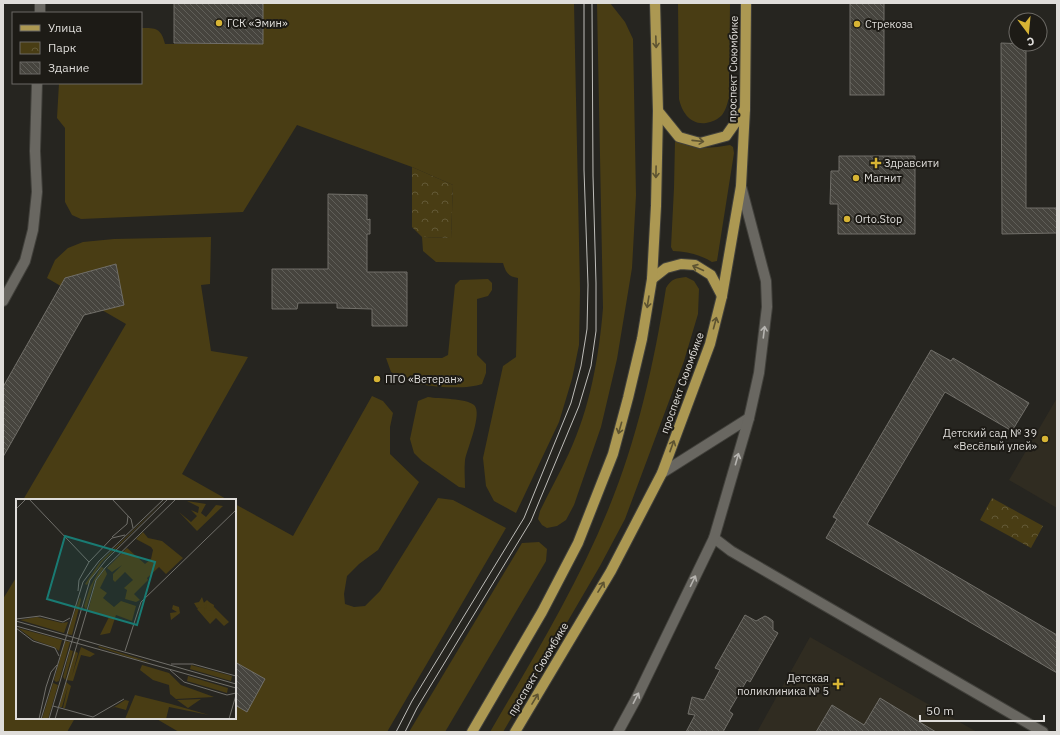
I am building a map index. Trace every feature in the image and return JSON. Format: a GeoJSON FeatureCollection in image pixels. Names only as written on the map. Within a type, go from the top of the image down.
{"type":"FeatureCollection","features":[{"type":"Feature","properties":{"kind":"main road"},"geometry":{"type":"LineString","coordinates":[[472,732],[542,612],[578,543],[613,454],[628,398],[642,339],[652,279],[656,206],[658,111],[655,3]]}},
{"type":"Feature","properties":{"kind":"main road","name":"проспект Сююмбике"},"geometry":{"type":"LineString","coordinates":[[515,732],[611,571],[662,473],[710,344],[722,296],[741,186],[745,109],[746,3]]}},
{"type":"Feature","properties":{"kind":"main road"},"geometry":{"type":"LineString","coordinates":[[658,111],[679,137],[700,143],[726,136],[745,109]]}},
{"type":"Feature","properties":{"kind":"main road"},"geometry":{"type":"LineString","coordinates":[[652,279],[666,268],[681,264],[695,265],[711,275],[722,296]]}},
{"type":"Feature","properties":{"kind":"street"},"geometry":{"type":"LineString","coordinates":[[3,301],[25,261],[33,230],[37,192],[35,124],[37,84]]}},
{"type":"Feature","properties":{"kind":"street"},"geometry":{"type":"LineString","coordinates":[[618,732],[636,700],[714,538],[749,418],[759,373],[768,307],[766,281],[741,186]]}},
{"type":"Feature","properties":{"kind":"street"},"geometry":{"type":"LineString","coordinates":[[662,473],[749,418]]}},
{"type":"Feature","properties":{"kind":"street"},"geometry":{"type":"LineString","coordinates":[[714,538],[731,551],[1043,732]]}},
{"type":"Feature","properties":{"kind":"shaded area","name":"Детский сад № 39 «Весёлый улей»"},"geometry":{"type":"Polygon","coordinates":[[[1057,398],[1057,508],[1009,480],[1057,398]]]}},
{"type":"Feature","properties":{"kind":"shaded area","name":"Детская поликлиника № 5"},"geometry":{"type":"Polygon","coordinates":[[[810,637],[977,732],[757,732],[810,637]]]}},
{"type":"Feature","properties":{"kind":"green space"},"geometry":{"type":"Polygon","coordinates":[[[263,3],[574,3],[580,290],[579,345],[572,379],[559,422],[516,513],[494,501],[486,486],[483,458],[503,366],[516,357],[518,278],[508,274],[503,263],[436,262],[423,251],[422,237],[451,238],[453,185],[412,167],[297,125],[243,212],[81,219],[72,215],[65,202],[65,128],[57,118],[59,84],[142,84],[142,28],[151,28],[160,32],[165,44],[263,43],[263,3]]]}},
{"type":"Feature","properties":{"kind":"green space"},"geometry":{"type":"Polygon","coordinates":[[[597,3],[610,3],[625,22],[633,39],[636,195],[632,268],[617,359],[601,427],[574,505],[566,520],[557,526],[547,528],[542,525],[538,519],[540,511],[569,453],[583,418],[596,364],[603,308],[597,3]]]}},
{"type":"Feature","properties":{"kind":"green space"},"geometry":{"type":"Polygon","coordinates":[[[678,3],[730,3],[729,98],[722,115],[710,122],[700,123],[691,120],[682,109],[679,99],[678,3]]]}},
{"type":"Feature","properties":{"kind":"green space"},"geometry":{"type":"Polygon","coordinates":[[[675,141],[680,141],[698,148],[712,148],[730,145],[733,147],[734,153],[717,261],[712,262],[693,254],[673,251],[671,247],[675,141]]]}},
{"type":"Feature","properties":{"kind":"green space"},"geometry":{"type":"Polygon","coordinates":[[[412,167],[453,185],[451,238],[422,237],[412,227],[412,167]]]}},
{"type":"Feature","properties":{"kind":"green space"},"geometry":{"type":"Polygon","coordinates":[[[211,237],[210,284],[201,285],[211,351],[248,357],[182,474],[226,499],[24,499],[126,324],[47,278],[55,260],[68,248],[83,242],[114,239],[211,237]]]}},
{"type":"Feature","properties":{"kind":"green space"},"geometry":{"type":"Polygon","coordinates":[[[686,277],[694,281],[699,289],[698,314],[684,361],[625,519],[600,566],[503,732],[490,732],[568,596],[608,510],[628,456],[636,429],[656,345],[666,288],[674,280],[686,277]]]}},
{"type":"Feature","properties":{"kind":"green space"},"geometry":{"type":"Polygon","coordinates":[[[488,279],[492,283],[492,290],[488,296],[477,299],[477,355],[486,364],[486,373],[482,384],[466,387],[446,387],[418,384],[403,379],[391,372],[386,358],[442,358],[448,355],[455,285],[460,280],[488,279]]]}},
{"type":"Feature","properties":{"kind":"green space"},"geometry":{"type":"Polygon","coordinates":[[[372,396],[383,401],[393,413],[390,427],[390,454],[419,482],[378,550],[359,564],[347,576],[344,594],[345,604],[354,607],[365,606],[380,591],[438,498],[453,500],[506,528],[387,732],[179,732],[157,719],[236,719],[236,505],[293,536],[372,396]]]}},
{"type":"Feature","properties":{"kind":"green space"},"geometry":{"type":"Polygon","coordinates":[[[428,397],[465,401],[474,405],[476,409],[476,423],[465,460],[465,488],[459,487],[422,461],[414,453],[410,439],[418,401],[428,397]]]}},
{"type":"Feature","properties":{"kind":"green space"},"geometry":{"type":"Polygon","coordinates":[[[992,498],[1043,526],[1031,548],[980,520],[992,498]]]}},
{"type":"Feature","properties":{"kind":"green space"},"geometry":{"type":"Polygon","coordinates":[[[539,542],[547,549],[546,561],[445,732],[409,732],[522,543],[539,542]]]}},
{"type":"Feature","properties":{"kind":"green space"},"geometry":{"type":"Polygon","coordinates":[[[16,578],[16,719],[74,719],[67,732],[3,732],[3,599],[16,578]]]}},
{"type":"Feature","properties":{"kind":"building","name":"ГСК «Эмин»"},"geometry":{"type":"Polygon","coordinates":[[[174,3],[263,3],[263,44],[174,43],[174,3]]]}},
{"type":"Feature","properties":{"kind":"building"},"geometry":{"type":"Polygon","coordinates":[[[850,3],[884,3],[884,95],[850,95],[850,3]]]}},
{"type":"Feature","properties":{"kind":"building"},"geometry":{"type":"Polygon","coordinates":[[[1001,43],[1008,43],[1008,52],[1026,52],[1026,208],[1057,208],[1057,233],[1002,234],[1001,43]]]}},
{"type":"Feature","properties":{"kind":"building"},"geometry":{"type":"Polygon","coordinates":[[[839,156],[915,156],[915,234],[838,234],[838,204],[830,204],[831,171],[839,171],[839,156]]]}},
{"type":"Feature","properties":{"kind":"building"},"geometry":{"type":"Polygon","coordinates":[[[328,194],[367,195],[367,220],[370,219],[370,234],[367,234],[367,272],[407,272],[407,326],[372,326],[372,309],[337,308],[337,303],[298,303],[297,309],[272,309],[272,269],[328,269],[328,194]]]}},
{"type":"Feature","properties":{"kind":"building"},"geometry":{"type":"Polygon","coordinates":[[[116,264],[124,305],[84,315],[3,457],[3,387],[65,278],[116,264]]]}},
{"type":"Feature","properties":{"kind":"building"},"geometry":{"type":"Polygon","coordinates":[[[931,350],[951,361],[953,358],[1029,403],[1012,431],[945,392],[867,524],[1057,635],[1057,673],[826,538],[837,519],[833,517],[931,350]]]}},
{"type":"Feature","properties":{"kind":"building"},"geometry":{"type":"Polygon","coordinates":[[[745,615],[756,621],[765,616],[769,618],[773,621],[773,630],[778,633],[750,682],[747,680],[729,711],[733,714],[723,732],[686,732],[695,715],[688,714],[692,697],[704,700],[720,670],[715,668],[745,615]]]}},
{"type":"Feature","properties":{"kind":"building"},"geometry":{"type":"Polygon","coordinates":[[[236,663],[265,679],[247,712],[236,706],[236,663]]]}},
{"type":"Feature","properties":{"kind":"building"},"geometry":{"type":"Polygon","coordinates":[[[880,698],[936,732],[816,732],[832,705],[864,725],[880,698]]]}},
{"type":"Feature","properties":{"kind":"tram line"},"geometry":{"type":"LineString","coordinates":[[396,732],[412,701],[524,518],[571,403],[581,366],[587,329],[588,285],[584,170],[584,3]]}},
{"type":"Feature","properties":{"kind":"tram line"},"geometry":{"type":"LineString","coordinates":[[405,732],[417,708],[531,521],[579,406],[591,366],[596,331],[592,3]]}},
{"type":"Feature","properties":{"kind":"place","name":"ГСК «Эмин»"},"geometry":{"type":"Point","coordinates":[219,23]}},
{"type":"Feature","properties":{"kind":"place","name":"Стрекоза"},"geometry":{"type":"Point","coordinates":[857,24]}},
{"type":"Feature","properties":{"kind":"place","name":"Здравсити"},"geometry":{"type":"Point","coordinates":[876,163]}},
{"type":"Feature","properties":{"kind":"place","name":"Магнит"},"geometry":{"type":"Point","coordinates":[856,178]}},
{"type":"Feature","properties":{"kind":"place","name":"Orto.Stop"},"geometry":{"type":"Point","coordinates":[847,219]}},
{"type":"Feature","properties":{"kind":"place","name":"ПГО «Ветеран»"},"geometry":{"type":"Point","coordinates":[377,379]}},
{"type":"Feature","properties":{"kind":"place","name":"Детский сад № 39 «Весёлый улей»"},"geometry":{"type":"Point","coordinates":[1045,439]}},
{"type":"Feature","properties":{"kind":"place","name":"Детская поликлиника № 5"},"geometry":{"type":"Point","coordinates":[838,684]}}]}
